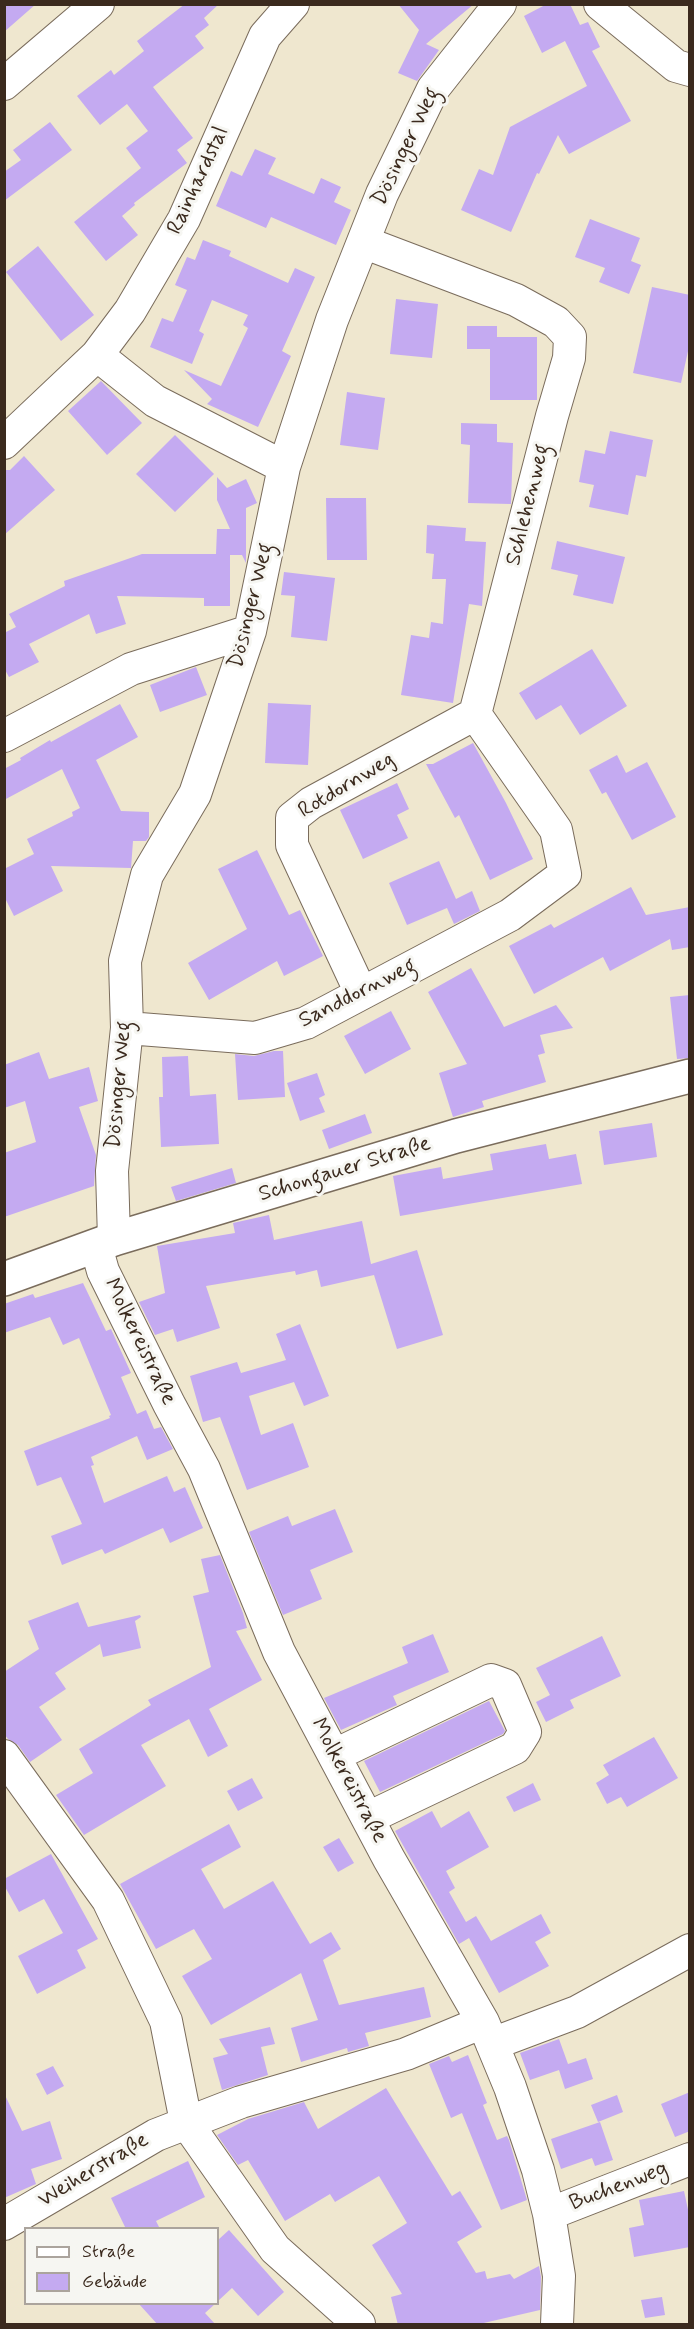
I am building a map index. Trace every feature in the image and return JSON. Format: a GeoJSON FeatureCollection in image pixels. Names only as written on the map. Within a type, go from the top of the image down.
{"type":"FeatureCollection","features":[{"type":"Feature","properties":{"kind":"main road","name":"Schongauer Straße"},"geometry":{"type":"LineString","coordinates":[[4,1279],[105,1243],[456,1136],[690,1076]]}},
{"type":"Feature","properties":{"kind":"street"},"geometry":{"type":"LineString","coordinates":[[4,84],[98,4]]}},
{"type":"Feature","properties":{"kind":"street","name":"Rainhardstal"},"geometry":{"type":"LineString","coordinates":[[4,442],[97,355],[130,311],[184,219],[265,36],[293,4]]}},
{"type":"Feature","properties":{"kind":"street","name":"Dösinger Weg"},"geometry":{"type":"LineString","coordinates":[[105,1243],[127,1028],[125,961],[147,875],[195,794],[250,631],[284,467],[332,320],[382,194],[433,89],[500,4]]}},
{"type":"Feature","properties":{"kind":"street"},"geometry":{"type":"LineString","coordinates":[[600,4],[676,66],[690,70]]}},
{"type":"Feature","properties":{"kind":"street","name":"Schlehenweg"},"geometry":{"type":"LineString","coordinates":[[363,242],[516,300],[556,321],[570,337],[569,358],[475,714]]}},
{"type":"Feature","properties":{"kind":"street"},"geometry":{"type":"LineString","coordinates":[[97,355],[154,401],[284,467]]}},
{"type":"Feature","properties":{"kind":"street"},"geometry":{"type":"LineString","coordinates":[[4,736],[131,669],[250,631]]}},
{"type":"Feature","properties":{"kind":"street","name":"Sanddornweg"},"geometry":{"type":"LineString","coordinates":[[127,1028],[255,1038],[306,1023],[510,915],[565,874],[556,830],[475,714]]}},
{"type":"Feature","properties":{"kind":"street","name":"Rotdornweg"},"geometry":{"type":"LineString","coordinates":[[361,993],[292,845],[292,818],[311,803],[475,714]]}},
{"type":"Feature","properties":{"kind":"street","name":"Molkereistraße"},"geometry":{"type":"LineString","coordinates":[[105,1243],[103,1270],[204,1469],[279,1652],[389,1858],[488,2033],[510,2087],[535,2160],[549,2214],[559,2276],[557,2325]]}},
{"type":"Feature","properties":{"kind":"street"},"geometry":{"type":"LineString","coordinates":[[335,1755],[492,1680],[505,1685],[525,1732],[515,1748],[368,1818]]}},
{"type":"Feature","properties":{"kind":"street"},"geometry":{"type":"LineString","coordinates":[[4,1756],[108,1900],[166,2021],[186,2122],[275,2249],[359,2325]]}},
{"type":"Feature","properties":{"kind":"street","name":"Weiherstraße"},"geometry":{"type":"LineString","coordinates":[[4,2224],[156,2134],[186,2122],[313,2079],[577,2012],[690,1950]]}},
{"type":"Feature","properties":{"kind":"street","name":"Buchenweg"},"geometry":{"type":"LineString","coordinates":[[549,2214],[690,2159]]}},
{"type":"Feature","properties":{"kind":"building"},"geometry":{"type":"Polygon","coordinates":[[[4,4],[36,4],[4,32],[4,4]]]}},
{"type":"Feature","properties":{"kind":"building"},"geometry":{"type":"Polygon","coordinates":[[[185,4],[219,4],[204,18],[209,25],[195,36],[204,48],[153,87],[193,138],[177,150],[187,163],[134,203],[135,205],[122,216],[138,235],[106,261],[74,222],[141,168],[126,148],[148,131],[127,104],[100,125],[77,96],[111,70],[114,75],[144,51],[137,41],[185,4]]]}},
{"type":"Feature","properties":{"kind":"building"},"geometry":{"type":"Polygon","coordinates":[[[398,4],[474,4],[426,44],[439,50],[417,81],[398,73],[419,30],[398,4]]]}},
{"type":"Feature","properties":{"kind":"building"},"geometry":{"type":"Polygon","coordinates":[[[547,4],[570,4],[580,25],[588,22],[600,47],[592,51],[631,121],[569,154],[558,135],[539,174],[537,173],[511,232],[461,210],[479,169],[493,175],[510,127],[587,86],[565,41],[542,53],[524,16],[547,4]]]}},
{"type":"Feature","properties":{"kind":"building"},"geometry":{"type":"Polygon","coordinates":[[[50,122],[72,150],[4,201],[4,172],[21,160],[13,150],[50,122]]]}},
{"type":"Feature","properties":{"kind":"building"},"geometry":{"type":"Polygon","coordinates":[[[255,149],[276,158],[268,174],[314,194],[321,178],[341,187],[334,202],[351,210],[336,245],[271,217],[266,228],[216,206],[231,171],[242,176],[255,149]]]}},
{"type":"Feature","properties":{"kind":"building"},"geometry":{"type":"Polygon","coordinates":[[[590,219],[640,238],[631,261],[641,265],[629,294],[599,282],[605,268],[575,257],[590,219]]]}},
{"type":"Feature","properties":{"kind":"building"},"geometry":{"type":"Polygon","coordinates":[[[203,240],[231,251],[229,256],[288,283],[295,268],[315,277],[282,351],[291,356],[258,427],[207,404],[212,399],[184,370],[221,386],[248,328],[243,325],[248,315],[212,300],[199,331],[204,334],[192,364],[150,347],[162,318],[173,322],[187,290],[175,285],[187,257],[195,260],[203,240]]]}},
{"type":"Feature","properties":{"kind":"building"},"geometry":{"type":"Polygon","coordinates":[[[38,246],[94,315],[61,341],[6,272],[38,246]]]}},
{"type":"Feature","properties":{"kind":"building"},"geometry":{"type":"Polygon","coordinates":[[[652,287],[690,295],[690,342],[681,383],[633,373],[652,287]]]}},
{"type":"Feature","properties":{"kind":"building"},"geometry":{"type":"Polygon","coordinates":[[[396,299],[438,304],[432,358],[390,354],[396,299]]]}},
{"type":"Feature","properties":{"kind":"building"},"geometry":{"type":"Polygon","coordinates":[[[467,326],[497,326],[497,337],[537,337],[537,400],[490,400],[490,349],[467,349],[467,326]]]}},
{"type":"Feature","properties":{"kind":"building"},"geometry":{"type":"Polygon","coordinates":[[[101,381],[142,423],[107,455],[68,411],[101,381]]]}},
{"type":"Feature","properties":{"kind":"building"},"geometry":{"type":"Polygon","coordinates":[[[347,392],[385,398],[378,450],[340,445],[347,392]]]}},
{"type":"Feature","properties":{"kind":"building"},"geometry":{"type":"Polygon","coordinates":[[[461,423],[497,424],[497,442],[513,443],[511,504],[468,503],[470,445],[461,444],[461,423]]]}},
{"type":"Feature","properties":{"kind":"building"},"geometry":{"type":"Polygon","coordinates":[[[610,431],[653,440],[646,477],[636,475],[628,515],[589,507],[594,485],[579,482],[585,450],[605,454],[610,431]]]}},
{"type":"Feature","properties":{"kind":"building"},"geometry":{"type":"Polygon","coordinates":[[[175,435],[214,474],[175,512],[136,474],[175,435]]]}},
{"type":"Feature","properties":{"kind":"building"},"geometry":{"type":"Polygon","coordinates":[[[24,456],[55,490],[4,535],[4,470],[10,470],[24,456]]]}},
{"type":"Feature","properties":{"kind":"building"},"geometry":{"type":"Polygon","coordinates":[[[217,477],[227,488],[246,479],[257,503],[246,508],[246,563],[242,555],[230,555],[230,606],[204,606],[204,598],[117,596],[126,624],[96,634],[89,614],[29,644],[39,662],[9,677],[4,668],[4,633],[16,627],[9,614],[65,586],[64,581],[142,554],[216,554],[217,529],[230,529],[217,500],[217,477]]]}},
{"type":"Feature","properties":{"kind":"building"},"geometry":{"type":"Polygon","coordinates":[[[326,498],[366,498],[367,560],[327,560],[326,498]]]}},
{"type":"Feature","properties":{"kind":"building"},"geometry":{"type":"Polygon","coordinates":[[[427,525],[466,528],[465,541],[486,542],[482,606],[469,604],[453,703],[401,695],[411,635],[429,638],[431,622],[443,624],[446,579],[432,579],[434,554],[426,553],[427,525]]]}},
{"type":"Feature","properties":{"kind":"building"},"geometry":{"type":"Polygon","coordinates":[[[557,541],[625,557],[613,604],[573,595],[578,575],[551,569],[557,541]]]}},
{"type":"Feature","properties":{"kind":"building"},"geometry":{"type":"Polygon","coordinates":[[[284,572],[335,578],[327,641],[291,637],[295,596],[281,595],[284,572]]]}},
{"type":"Feature","properties":{"kind":"building"},"geometry":{"type":"Polygon","coordinates":[[[592,649],[627,706],[580,735],[561,705],[536,720],[519,693],[592,649]]]}},
{"type":"Feature","properties":{"kind":"building"},"geometry":{"type":"Polygon","coordinates":[[[196,667],[207,695],[160,712],[150,685],[196,667]]]}},
{"type":"Feature","properties":{"kind":"building"},"geometry":{"type":"Polygon","coordinates":[[[268,703],[311,705],[308,765],[265,763],[268,703]]]}},
{"type":"Feature","properties":{"kind":"building"},"geometry":{"type":"Polygon","coordinates":[[[120,704],[138,737],[96,760],[121,811],[149,812],[149,837],[146,841],[133,841],[131,868],[51,866],[63,891],[14,916],[4,896],[4,869],[34,854],[27,839],[73,816],[72,812],[80,808],[62,769],[4,800],[4,769],[50,740],[51,742],[120,704]]]}},
{"type":"Feature","properties":{"kind":"building"},"geometry":{"type":"Polygon","coordinates":[[[473,743],[533,859],[490,880],[459,815],[455,818],[426,764],[433,764],[473,743]]]}},
{"type":"Feature","properties":{"kind":"building"},"geometry":{"type":"Polygon","coordinates":[[[617,755],[626,773],[647,762],[676,817],[632,840],[606,792],[602,794],[589,770],[617,755]]]}},
{"type":"Feature","properties":{"kind":"building"},"geometry":{"type":"Polygon","coordinates":[[[397,783],[409,809],[397,815],[408,838],[363,859],[340,810],[397,783]]]}},
{"type":"Feature","properties":{"kind":"building"},"geometry":{"type":"Polygon","coordinates":[[[257,850],[289,915],[300,910],[323,956],[284,976],[277,961],[209,1000],[188,963],[247,929],[218,869],[257,850]]]}},
{"type":"Feature","properties":{"kind":"building"},"geometry":{"type":"Polygon","coordinates":[[[439,861],[456,899],[472,891],[480,911],[454,924],[447,908],[407,925],[389,883],[439,861]]]}},
{"type":"Feature","properties":{"kind":"building"},"geometry":{"type":"Polygon","coordinates":[[[631,887],[646,915],[690,907],[690,947],[672,950],[670,939],[610,971],[603,957],[534,994],[509,946],[551,924],[554,928],[631,887]]]}},
{"type":"Feature","properties":{"kind":"building"},"geometry":{"type":"Polygon","coordinates":[[[471,968],[504,1027],[556,1005],[573,1028],[540,1035],[545,1053],[538,1055],[546,1082],[482,1101],[484,1107],[453,1117],[439,1073],[467,1064],[428,992],[471,968]]]}},
{"type":"Feature","properties":{"kind":"building"},"geometry":{"type":"Polygon","coordinates":[[[690,995],[690,1058],[677,1059],[670,997],[690,995]]]}},
{"type":"Feature","properties":{"kind":"building"},"geometry":{"type":"Polygon","coordinates":[[[391,1011],[411,1049],[365,1074],[344,1036],[391,1011]]]}},
{"type":"Feature","properties":{"kind":"building"},"geometry":{"type":"Polygon","coordinates":[[[283,1051],[285,1097],[238,1100],[235,1054],[254,1056],[283,1051]]]}},
{"type":"Feature","properties":{"kind":"building"},"geometry":{"type":"Polygon","coordinates":[[[39,1052],[49,1079],[89,1067],[98,1101],[79,1107],[96,1155],[94,1186],[4,1217],[4,1153],[36,1142],[25,1101],[4,1108],[4,1065],[39,1052]]]}},
{"type":"Feature","properties":{"kind":"building"},"geometry":{"type":"Polygon","coordinates":[[[188,1056],[190,1096],[216,1094],[219,1144],[161,1147],[159,1097],[163,1097],[162,1057],[188,1056]]]}},
{"type":"Feature","properties":{"kind":"building"},"geometry":{"type":"Polygon","coordinates":[[[317,1073],[325,1095],[319,1098],[325,1112],[300,1121],[287,1083],[317,1073]]]}},
{"type":"Feature","properties":{"kind":"building"},"geometry":{"type":"Polygon","coordinates":[[[365,1114],[372,1133],[329,1149],[322,1130],[365,1114]]]}},
{"type":"Feature","properties":{"kind":"building"},"geometry":{"type":"Polygon","coordinates":[[[652,1123],[657,1157],[604,1165],[599,1131],[652,1123]]]}},
{"type":"Feature","properties":{"kind":"building"},"geometry":{"type":"Polygon","coordinates":[[[546,1144],[549,1159],[576,1154],[582,1184],[400,1216],[393,1176],[441,1167],[443,1179],[493,1170],[490,1154],[546,1144]]]}},
{"type":"Feature","properties":{"kind":"building"},"geometry":{"type":"Polygon","coordinates":[[[232,1168],[236,1183],[176,1201],[171,1187],[232,1168]]]}},
{"type":"Feature","properties":{"kind":"building"},"geometry":{"type":"Polygon","coordinates":[[[269,1215],[274,1240],[362,1221],[371,1264],[417,1250],[443,1335],[397,1349],[374,1275],[321,1287],[317,1270],[296,1275],[295,1271],[206,1286],[220,1328],[177,1342],[173,1329],[155,1335],[139,1302],[165,1293],[157,1246],[235,1233],[233,1223],[269,1215]]]}},
{"type":"Feature","properties":{"kind":"building"},"geometry":{"type":"Polygon","coordinates":[[[83,1283],[106,1331],[111,1329],[131,1373],[121,1377],[137,1414],[146,1410],[154,1429],[161,1427],[173,1449],[147,1460],[137,1436],[91,1457],[94,1465],[91,1466],[104,1503],[167,1476],[174,1492],[185,1487],[203,1528],[170,1543],[163,1528],[105,1554],[102,1549],[62,1565],[51,1536],[82,1524],[61,1477],[37,1486],[24,1451],[110,1418],[111,1415],[79,1338],[63,1345],[50,1317],[4,1333],[4,1304],[33,1294],[35,1298],[83,1283]]]}},
{"type":"Feature","properties":{"kind":"building"},"geometry":{"type":"Polygon","coordinates":[[[300,1324],[329,1396],[304,1406],[294,1382],[249,1396],[261,1435],[293,1423],[309,1467],[247,1490],[220,1417],[203,1422],[190,1376],[237,1362],[241,1373],[286,1360],[276,1334],[300,1324]]]}},
{"type":"Feature","properties":{"kind":"building"},"geometry":{"type":"Polygon","coordinates":[[[335,1509],[353,1552],[310,1570],[322,1599],[283,1615],[249,1532],[288,1516],[292,1526],[335,1509]]]}},
{"type":"Feature","properties":{"kind":"building"},"geometry":{"type":"Polygon","coordinates":[[[220,1555],[247,1628],[236,1631],[262,1680],[209,1709],[228,1746],[208,1757],[189,1719],[141,1745],[166,1786],[84,1835],[56,1795],[93,1773],[79,1749],[151,1705],[148,1700],[211,1667],[193,1596],[209,1592],[201,1559],[220,1555]]]}},
{"type":"Feature","properties":{"kind":"building"},"geometry":{"type":"Polygon","coordinates":[[[78,1602],[88,1627],[140,1615],[141,1617],[135,1621],[141,1648],[103,1657],[100,1644],[55,1673],[66,1689],[39,1707],[62,1740],[30,1762],[18,1745],[4,1734],[4,1672],[39,1649],[28,1621],[78,1602]]]}},
{"type":"Feature","properties":{"kind":"building"},"geometry":{"type":"Polygon","coordinates":[[[433,1634],[449,1672],[393,1696],[397,1705],[341,1730],[324,1698],[408,1663],[402,1647],[433,1634]]]}},
{"type":"Feature","properties":{"kind":"building"},"geometry":{"type":"Polygon","coordinates":[[[602,1636],[621,1676],[570,1700],[574,1708],[546,1722],[536,1702],[550,1695],[536,1668],[602,1636]]]}},
{"type":"Feature","properties":{"kind":"building"},"geometry":{"type":"Polygon","coordinates":[[[489,1701],[505,1731],[503,1734],[380,1792],[364,1761],[489,1701]]]}},
{"type":"Feature","properties":{"kind":"building"},"geometry":{"type":"Polygon","coordinates":[[[654,1737],[678,1778],[627,1807],[621,1797],[607,1804],[596,1783],[609,1775],[603,1765],[654,1737]]]}},
{"type":"Feature","properties":{"kind":"building"},"geometry":{"type":"Polygon","coordinates":[[[252,1778],[263,1798],[238,1811],[227,1791],[252,1778]]]}},
{"type":"Feature","properties":{"kind":"building"},"geometry":{"type":"Polygon","coordinates":[[[533,1783],[541,1800],[514,1812],[506,1797],[533,1783]]]}},
{"type":"Feature","properties":{"kind":"building"},"geometry":{"type":"Polygon","coordinates":[[[432,1811],[441,1828],[469,1811],[489,1847],[446,1871],[455,1888],[449,1892],[466,1922],[476,1916],[491,1941],[541,1914],[551,1933],[535,1942],[549,1966],[499,1993],[469,1938],[459,1944],[395,1831],[432,1811]]]}},
{"type":"Feature","properties":{"kind":"building"},"geometry":{"type":"Polygon","coordinates":[[[229,1824],[241,1847],[201,1869],[224,1909],[273,1881],[310,1944],[331,1932],[341,1949],[323,1960],[339,2005],[424,1987],[431,2017],[365,2033],[369,2046],[348,2052],[347,2048],[301,2062],[291,2028],[318,2020],[301,1973],[211,2025],[182,1976],[212,1959],[194,1929],[156,1949],[120,1884],[229,1824]]]}},
{"type":"Feature","properties":{"kind":"building"},"geometry":{"type":"Polygon","coordinates":[[[339,1838],[354,1863],[338,1872],[323,1847],[339,1838]]]}},
{"type":"Feature","properties":{"kind":"building"},"geometry":{"type":"Polygon","coordinates":[[[51,1854],[98,1939],[77,1950],[86,1968],[37,1994],[18,1956],[63,1933],[44,1899],[19,1912],[4,1885],[4,1879],[51,1854]]]}},
{"type":"Feature","properties":{"kind":"building"},"geometry":{"type":"Polygon","coordinates":[[[270,2027],[275,2044],[261,2047],[268,2075],[222,2090],[213,2058],[228,2054],[219,2039],[270,2027]]]}},
{"type":"Feature","properties":{"kind":"building"},"geometry":{"type":"Polygon","coordinates":[[[559,2039],[568,2064],[586,2058],[593,2079],[565,2089],[559,2070],[530,2080],[520,2053],[559,2039]]]}},
{"type":"Feature","properties":{"kind":"building"},"geometry":{"type":"Polygon","coordinates":[[[468,2055],[487,2103],[483,2105],[497,2140],[507,2136],[509,2140],[527,2200],[501,2210],[462,2113],[451,2118],[429,2064],[449,2056],[452,2062],[468,2055]]]}},
{"type":"Feature","properties":{"kind":"building"},"geometry":{"type":"Polygon","coordinates":[[[53,2066],[64,2086],[47,2095],[36,2074],[53,2066]]]}},
{"type":"Feature","properties":{"kind":"building"},"geometry":{"type":"Polygon","coordinates":[[[386,2088],[452,2196],[460,2191],[482,2227],[457,2242],[476,2273],[485,2271],[487,2279],[510,2274],[514,2279],[539,2266],[540,2310],[475,2325],[398,2325],[391,2297],[402,2294],[372,2245],[407,2223],[379,2176],[335,2202],[330,2194],[285,2221],[248,2160],[238,2165],[217,2135],[248,2119],[304,2102],[318,2129],[386,2088]]]}},
{"type":"Feature","properties":{"kind":"building"},"geometry":{"type":"Polygon","coordinates":[[[690,2092],[690,2131],[675,2137],[661,2104],[690,2092]]]}},
{"type":"Feature","properties":{"kind":"building"},"geometry":{"type":"Polygon","coordinates":[[[4,2093],[22,2131],[50,2121],[62,2159],[31,2169],[36,2184],[4,2198],[4,2093]]]}},
{"type":"Feature","properties":{"kind":"building"},"geometry":{"type":"Polygon","coordinates":[[[617,2095],[623,2112],[598,2122],[591,2105],[617,2095]]]}},
{"type":"Feature","properties":{"kind":"building"},"geometry":{"type":"Polygon","coordinates":[[[600,2122],[613,2160],[595,2166],[592,2158],[561,2169],[551,2139],[600,2122]]]}},
{"type":"Feature","properties":{"kind":"building"},"geometry":{"type":"Polygon","coordinates":[[[188,2161],[205,2197],[156,2221],[159,2227],[125,2227],[111,2198],[188,2161]]]}},
{"type":"Feature","properties":{"kind":"building"},"geometry":{"type":"Polygon","coordinates":[[[684,2191],[690,2219],[690,2247],[634,2257],[629,2228],[644,2225],[639,2200],[684,2191]]]}},
{"type":"Feature","properties":{"kind":"building"},"geometry":{"type":"Polygon","coordinates":[[[229,2230],[284,2292],[258,2316],[232,2288],[219,2300],[219,2239],[229,2230]]]}},
{"type":"Feature","properties":{"kind":"building"},"geometry":{"type":"Polygon","coordinates":[[[662,2297],[665,2315],[645,2318],[641,2300],[662,2297]]]}},
{"type":"Feature","properties":{"kind":"building"},"geometry":{"type":"Polygon","coordinates":[[[140,2305],[214,2305],[205,2313],[216,2325],[158,2325],[140,2305]]]}}]}
